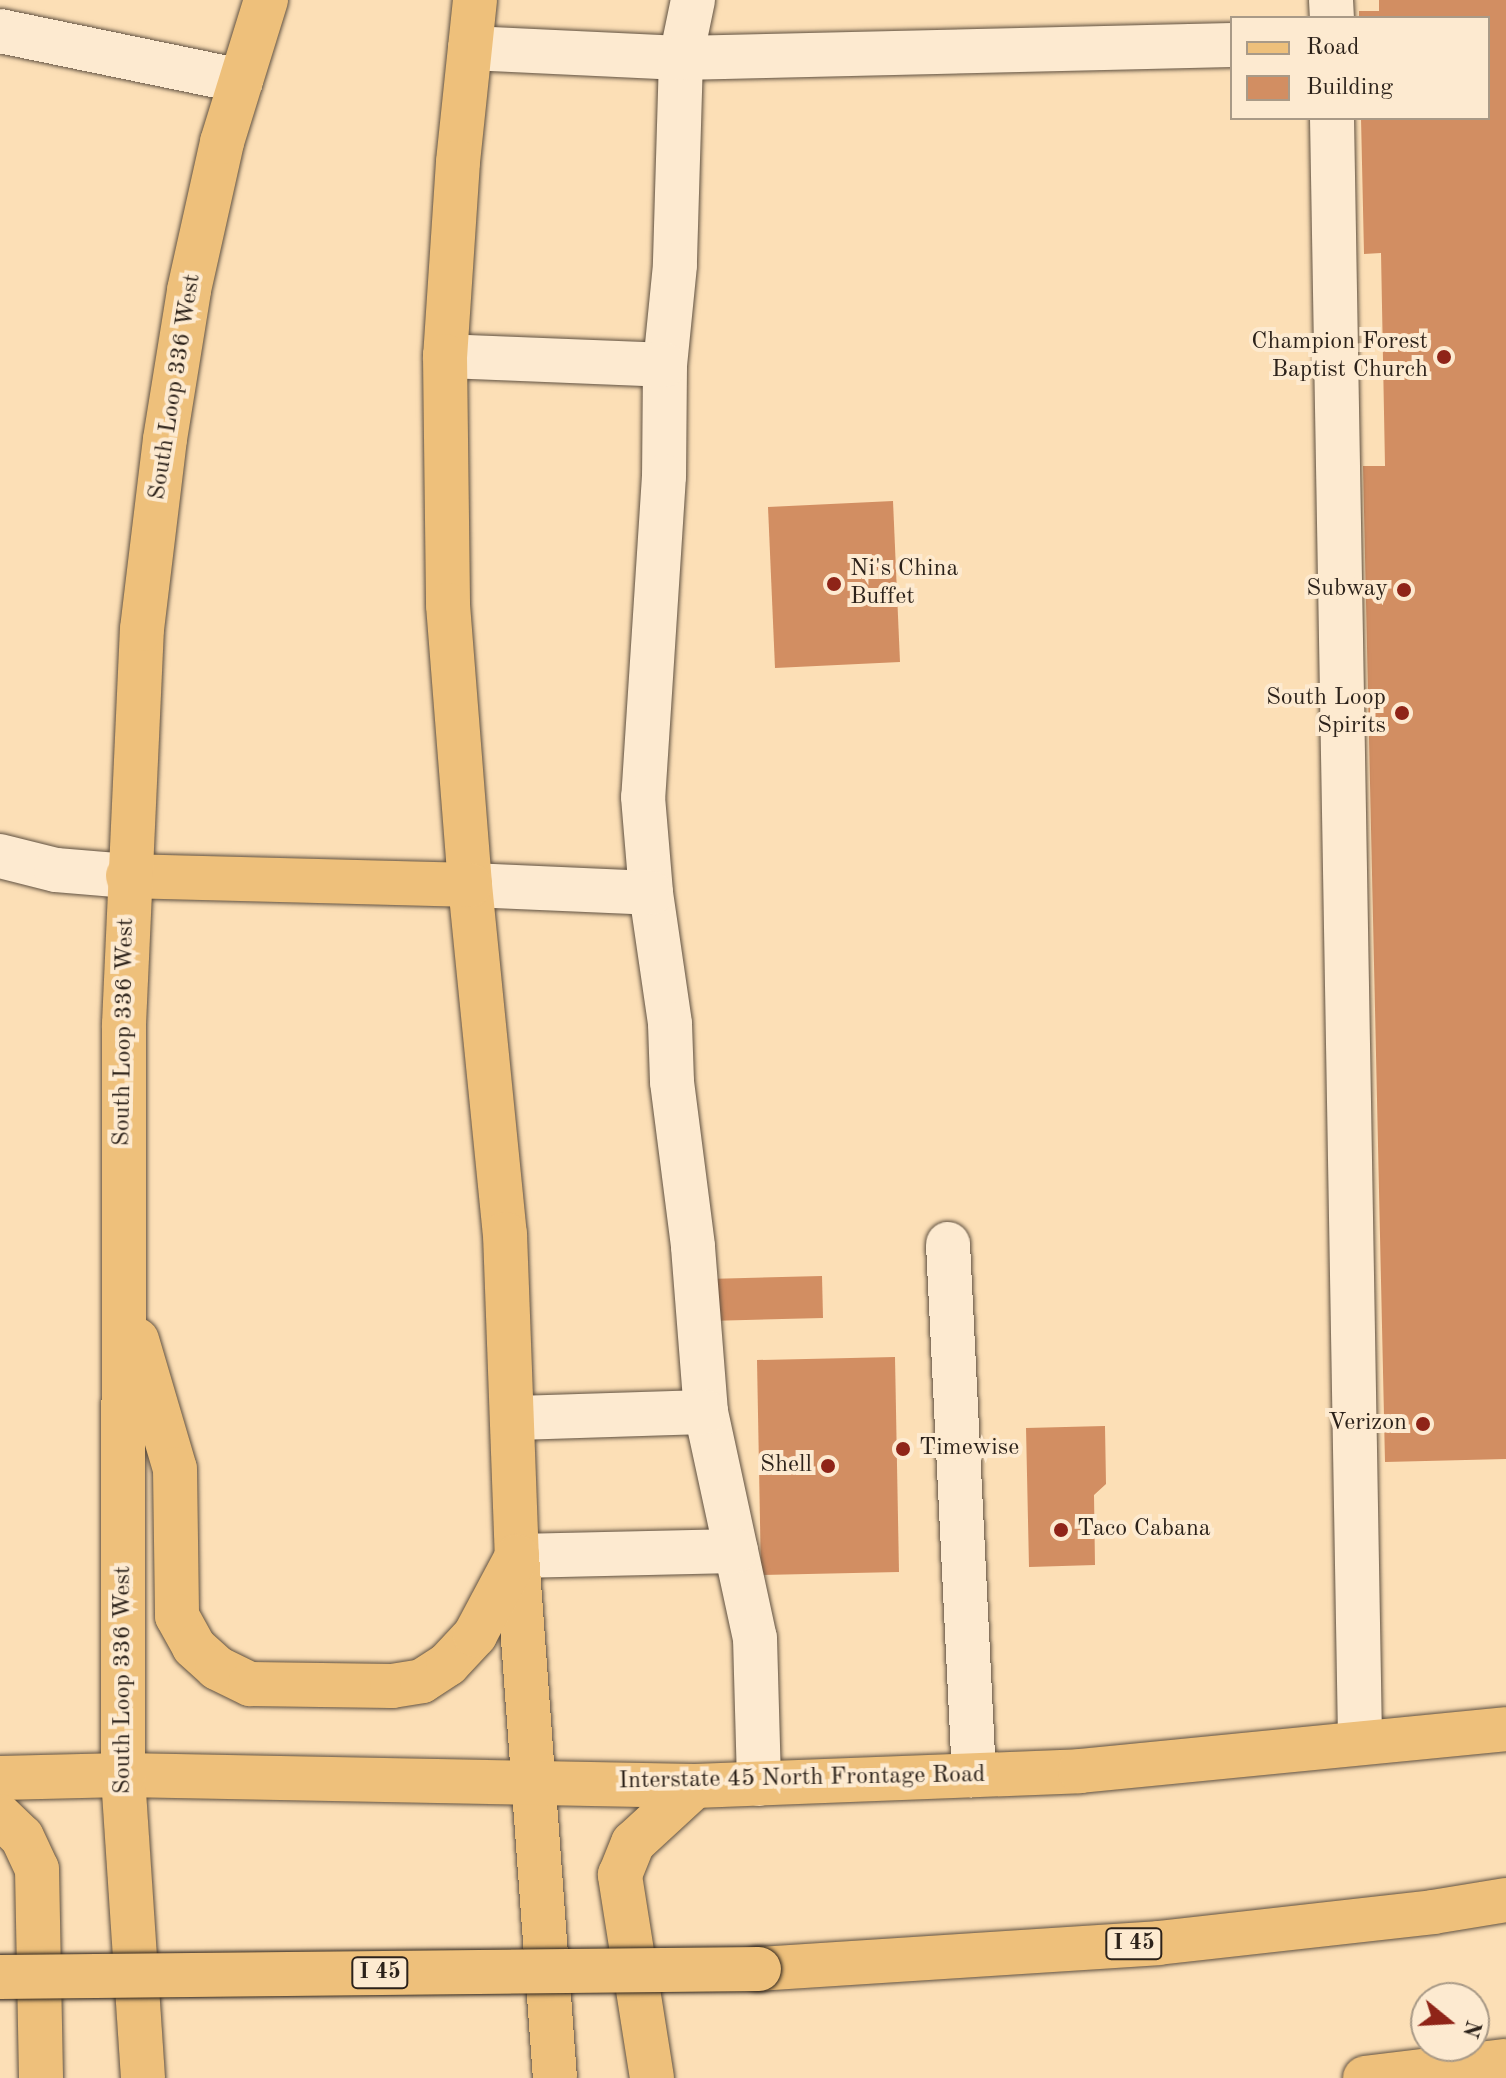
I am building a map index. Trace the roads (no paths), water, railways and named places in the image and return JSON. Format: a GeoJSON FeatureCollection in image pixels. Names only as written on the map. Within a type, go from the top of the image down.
{"type":"FeatureCollection","features":[{"type":"Feature","properties":{"kind":"main road","name":"South Loop 336 West"},"geometry":{"type":"LineString","coordinates":[[143,2078],[123,1775],[123,1291],[128,876],[142,629],[165,439],[189,290],[222,142],[266,0]]}},
{"type":"Feature","properties":{"kind":"main road"},"geometry":{"type":"LineString","coordinates":[[475,0],[445,356],[448,605],[470,885],[505,1234],[515,1418],[517,1556],[555,2078]]}},
{"type":"Feature","properties":{"kind":"main road"},"geometry":{"type":"LineString","coordinates":[[128,876],[470,885]]}},
{"type":"Feature","properties":{"kind":"main road"},"geometry":{"type":"LineString","coordinates":[[123,1291],[175,1469],[177,1616],[194,1647],[217,1668],[250,1684],[392,1686],[422,1681],[448,1664],[475,1635],[517,1556]]}},
{"type":"Feature","properties":{"kind":"main road","name":"Interstate 45 North Frontage Road"},"geometry":{"type":"LineString","coordinates":[[0,1778],[123,1775],[695,1786],[759,1784],[1080,1771],[1506,1729]]}},
{"type":"Feature","properties":{"kind":"main road"},"geometry":{"type":"LineString","coordinates":[[652,2078],[620,1875],[633,1843],[695,1786]]}},
{"type":"Feature","properties":{"kind":"main road"},"geometry":{"type":"LineString","coordinates":[[0,1816],[22,1837],[37,1869],[41,2078]]}},
{"type":"Feature","properties":{"kind":"main road","name":"I 45"},"geometry":{"type":"LineString","coordinates":[[0,1977],[759,1969],[1158,1943],[1433,1912],[1506,1900]]}},
{"type":"Feature","properties":{"kind":"main road"},"geometry":{"type":"LineString","coordinates":[[1365,2078],[1506,2061]]}},
{"type":"Feature","properties":{"kind":"lane"},"geometry":{"type":"LineString","coordinates":[[693,0],[681,58],[675,265],[665,365],[664,476],[643,797],[651,893],[670,1024],[672,1082],[693,1247],[706,1412],[755,1638],[759,1784]]}},
{"type":"Feature","properties":{"kind":"lane"},"geometry":{"type":"LineString","coordinates":[[0,31],[241,81]]}},
{"type":"Feature","properties":{"kind":"lane"},"geometry":{"type":"LineString","coordinates":[[470,48],[681,58],[1230,45]]}},
{"type":"Feature","properties":{"kind":"lane"},"geometry":{"type":"LineString","coordinates":[[1332,120],[1360,1743]]}},
{"type":"Feature","properties":{"kind":"lane"},"geometry":{"type":"LineString","coordinates":[[445,356],[665,365]]}},
{"type":"Feature","properties":{"kind":"lane"},"geometry":{"type":"LineString","coordinates":[[0,856],[56,870],[128,876]]}},
{"type":"Feature","properties":{"kind":"lane"},"geometry":{"type":"LineString","coordinates":[[470,885],[651,893]]}},
{"type":"Feature","properties":{"kind":"lane"},"geometry":{"type":"LineString","coordinates":[[948,1244],[974,1775]]}},
{"type":"Feature","properties":{"kind":"lane"},"geometry":{"type":"LineString","coordinates":[[515,1418],[706,1412]]}},
{"type":"Feature","properties":{"kind":"lane"},"geometry":{"type":"LineString","coordinates":[[517,1556],[736,1551]]}},
{"type":"Feature","properties":{"kind":"place","name":"Champion Forest Baptist Church"},"geometry":{"type":"Point","coordinates":[1444,357]}},
{"type":"Feature","properties":{"kind":"place","name":"Ni's China Buffet"},"geometry":{"type":"Point","coordinates":[834,584]}},
{"type":"Feature","properties":{"kind":"place","name":"Subway"},"geometry":{"type":"Point","coordinates":[1404,590]}},
{"type":"Feature","properties":{"kind":"place","name":"South Loop Spirits"},"geometry":{"type":"Point","coordinates":[1402,713]}},
{"type":"Feature","properties":{"kind":"place","name":"Verizon"},"geometry":{"type":"Point","coordinates":[1423,1424]}},
{"type":"Feature","properties":{"kind":"place","name":"Timewise"},"geometry":{"type":"Point","coordinates":[903,1449]}},
{"type":"Feature","properties":{"kind":"place","name":"Shell"},"geometry":{"type":"Point","coordinates":[828,1466]}},
{"type":"Feature","properties":{"kind":"place","name":"Taco Cabana"},"geometry":{"type":"Point","coordinates":[1061,1530]}}]}
